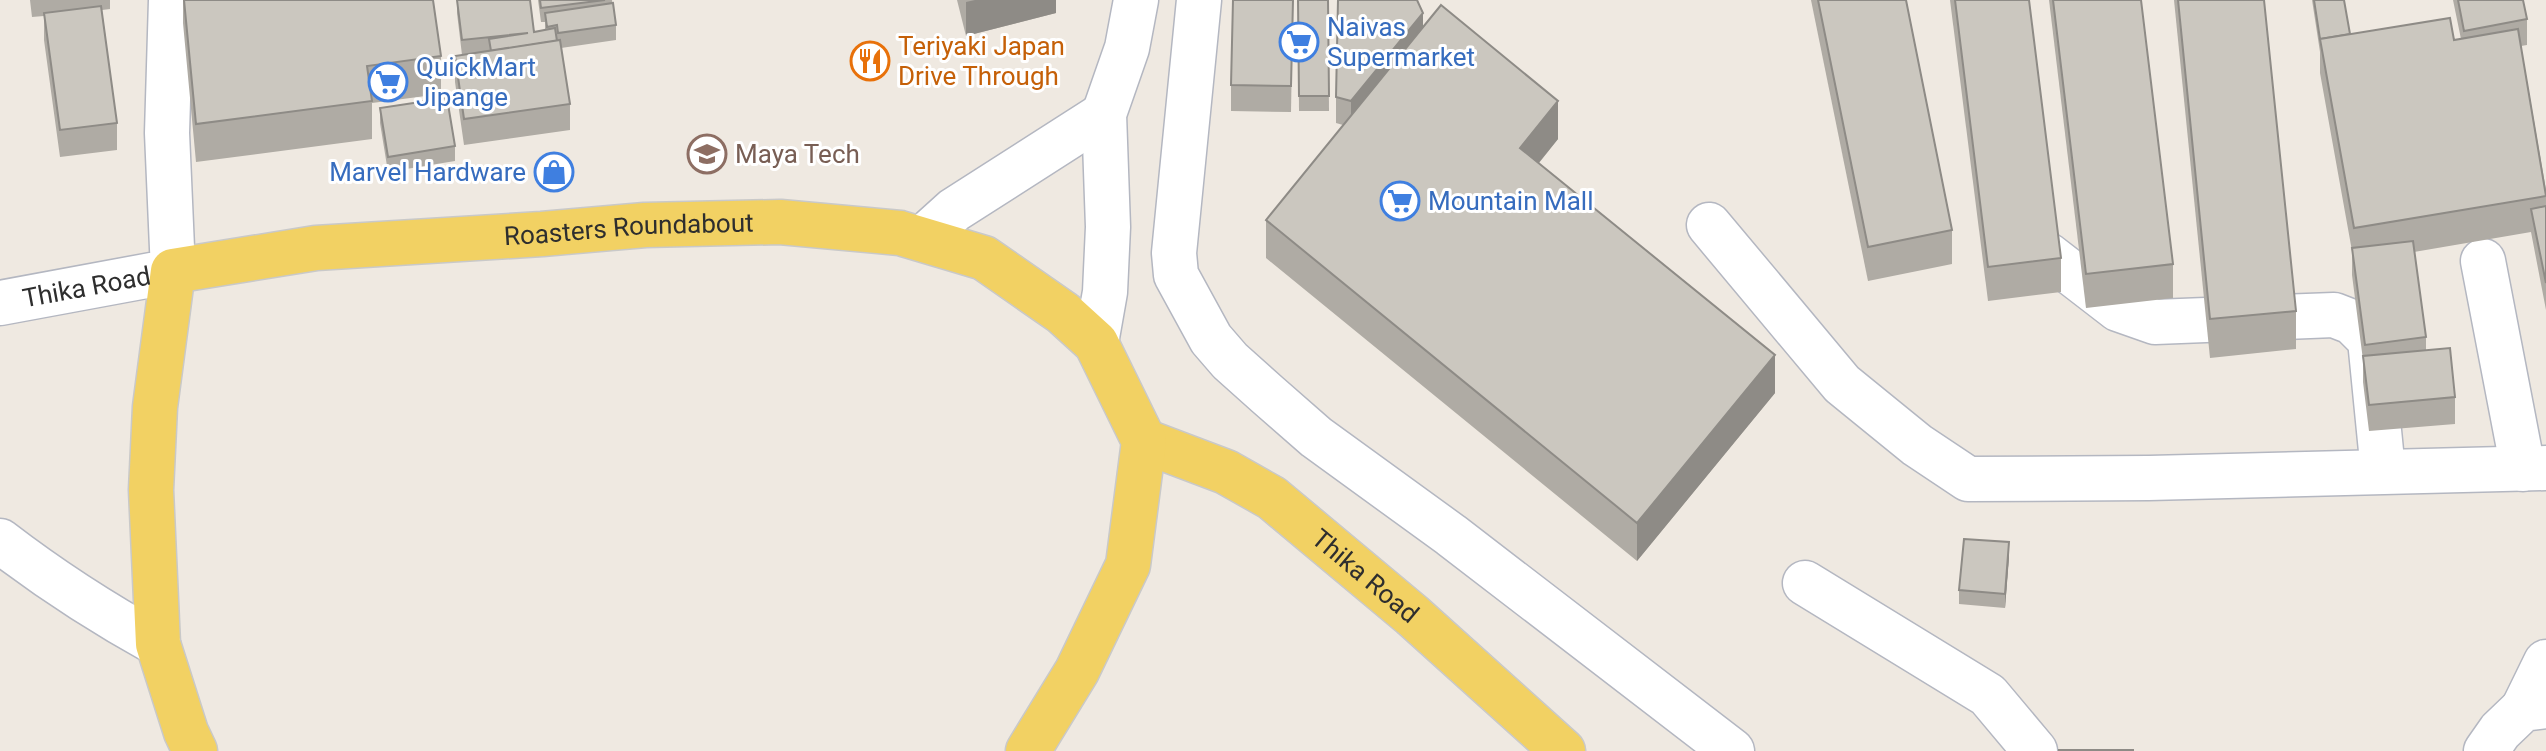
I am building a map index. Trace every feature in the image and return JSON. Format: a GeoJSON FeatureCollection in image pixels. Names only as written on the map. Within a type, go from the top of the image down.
{"type":"FeatureCollection","features":[{"type":"Feature","properties":{"kind":"main road","name":"Roasters Roundabout"},"geometry":{"type":"LineString","coordinates":[[173,271],[316,248],[645,225],[780,222],[900,233],[984,258],[1063,313],[1096,343],[1144,441]]}},
{"type":"Feature","properties":{"kind":"main road"},"geometry":{"type":"LineString","coordinates":[[173,271],[151,448],[158,644],[195,751]]}},
{"type":"Feature","properties":{"kind":"main road"},"geometry":{"type":"LineString","coordinates":[[1028,751],[1077,671],[1128,565],[1144,441]]}},
{"type":"Feature","properties":{"kind":"main road","name":"Thika Road"},"geometry":{"type":"LineString","coordinates":[[1144,441],[1226,472],[1272,498],[1412,615],[1563,751]]}},
{"type":"Feature","properties":{"kind":"street"},"geometry":{"type":"LineString","coordinates":[[171,0],[167,133],[173,271]]}},
{"type":"Feature","properties":{"kind":"street"},"geometry":{"type":"LineString","coordinates":[[1096,343],[1105,292],[1108,227],[1104,114],[1127,48],[1136,0]]}},
{"type":"Feature","properties":{"kind":"street"},"geometry":{"type":"LineString","coordinates":[[1199,0],[1174,253],[1176,275],[1211,339],[1230,361],[1316,437],[1451,535],[1732,751]]}},
{"type":"Feature","properties":{"kind":"street"},"geometry":{"type":"LineString","coordinates":[[923,238],[954,210],[1104,114]]}},
{"type":"Feature","properties":{"kind":"street"},"geometry":{"type":"LineString","coordinates":[[1709,225],[1842,384],[1917,445],[1968,479],[2535,469],[2483,261]]}},
{"type":"Feature","properties":{"kind":"street"},"geometry":{"type":"LineString","coordinates":[[2048,255],[2118,309],[2155,322],[2334,315],[2352,322],[2370,340],[2383,471]]}},
{"type":"Feature","properties":{"kind":"street","name":"Thika Road"},"geometry":{"type":"LineString","coordinates":[[0,303],[173,271]]}},
{"type":"Feature","properties":{"kind":"street"},"geometry":{"type":"LineString","coordinates":[[0,541],[99,611],[158,644]]}},
{"type":"Feature","properties":{"kind":"street"},"geometry":{"type":"LineString","coordinates":[[1805,583],[1988,695],[2035,751]]}},
{"type":"Feature","properties":{"kind":"street"},"geometry":{"type":"LineString","coordinates":[[2486,751],[2500,731],[2534,707],[2546,662]]}},
{"type":"Feature","properties":{"kind":"building"},"geometry":{"type":"Polygon","coordinates":[[[184,0],[433,0],[441,56],[367,66],[372,101],[196,124],[184,0]]]}},
{"type":"Feature","properties":{"kind":"building"},"geometry":{"type":"Polygon","coordinates":[[[457,0],[530,0],[534,32],[555,28],[557,41],[491,51],[489,39],[528,33],[462,40],[457,0]]]}},
{"type":"Feature","properties":{"kind":"building"},"geometry":{"type":"Polygon","coordinates":[[[540,0],[605,0],[541,8],[540,0]]]}},
{"type":"Feature","properties":{"kind":"building"},"geometry":{"type":"Polygon","coordinates":[[[1233,0],[1293,0],[1291,86],[1231,85],[1233,0]]]}},
{"type":"Feature","properties":{"kind":"building"},"geometry":{"type":"Polygon","coordinates":[[[1298,0],[1328,0],[1329,96],[1299,96],[1298,0]]]}},
{"type":"Feature","properties":{"kind":"building"},"geometry":{"type":"Polygon","coordinates":[[[1338,0],[1417,0],[1423,13],[1351,101],[1336,97],[1338,0]]]}},
{"type":"Feature","properties":{"kind":"building"},"geometry":{"type":"Polygon","coordinates":[[[1818,0],[1906,0],[1952,230],[1868,247],[1818,0]]]}},
{"type":"Feature","properties":{"kind":"building"},"geometry":{"type":"Polygon","coordinates":[[[1955,0],[2029,0],[2061,258],[1988,267],[1955,0]]]}},
{"type":"Feature","properties":{"kind":"building"},"geometry":{"type":"Polygon","coordinates":[[[2053,0],[2141,0],[2173,264],[2086,274],[2053,0]]]}},
{"type":"Feature","properties":{"kind":"building"},"geometry":{"type":"Polygon","coordinates":[[[2178,0],[2264,0],[2296,311],[2210,319],[2178,0]]]}},
{"type":"Feature","properties":{"kind":"building"},"geometry":{"type":"Polygon","coordinates":[[[2314,0],[2344,0],[2350,34],[2320,39],[2314,0]]]}},
{"type":"Feature","properties":{"kind":"building"},"geometry":{"type":"Polygon","coordinates":[[[2458,0],[2523,0],[2527,19],[2464,31],[2458,0]]]}},
{"type":"Feature","properties":{"kind":"building"},"geometry":{"type":"Polygon","coordinates":[[[613,3],[616,25],[558,33],[557,25],[547,27],[545,13],[613,3]]]}},
{"type":"Feature","properties":{"kind":"building"},"geometry":{"type":"Polygon","coordinates":[[[1441,5],[1558,101],[1520,148],[1775,355],[1637,523],[1266,220],[1441,5]]]}},
{"type":"Feature","properties":{"kind":"building"},"geometry":{"type":"Polygon","coordinates":[[[101,6],[117,123],[60,130],[44,13],[101,6]]]}},
{"type":"Feature","properties":{"kind":"building"},"geometry":{"type":"Polygon","coordinates":[[[2450,18],[2454,40],[2518,29],[2546,196],[2354,228],[2320,39],[2450,18]]]}},
{"type":"Feature","properties":{"kind":"building"},"geometry":{"type":"Polygon","coordinates":[[[560,40],[570,104],[464,119],[455,56],[560,40]]]}},
{"type":"Feature","properties":{"kind":"building"},"geometry":{"type":"Polygon","coordinates":[[[447,98],[455,146],[388,157],[380,108],[447,98]]]}},
{"type":"Feature","properties":{"kind":"building"},"geometry":{"type":"Polygon","coordinates":[[[2546,206],[2546,283],[2531,209],[2546,206]]]}},
{"type":"Feature","properties":{"kind":"building"},"geometry":{"type":"Polygon","coordinates":[[[2413,241],[2426,337],[2365,345],[2352,248],[2413,241]]]}},
{"type":"Feature","properties":{"kind":"building"},"geometry":{"type":"Polygon","coordinates":[[[2450,348],[2455,397],[2369,405],[2363,356],[2450,348]]]}},
{"type":"Feature","properties":{"kind":"building"},"geometry":{"type":"Polygon","coordinates":[[[1964,539],[2009,542],[2005,594],[1959,590],[1964,539]]]}},
{"type":"Feature","properties":{"kind":"building"},"geometry":{"type":"Polygon","coordinates":[[[2133,750],[2133,751],[2059,751],[2133,750]]]}},
{"type":"Feature","properties":{"kind":"place","name":"Naivas Supermarket"},"geometry":{"type":"Point","coordinates":[1299,42]}},
{"type":"Feature","properties":{"kind":"place","name":"Teriyaki Japan Drive Through"},"geometry":{"type":"Point","coordinates":[870,61]}},
{"type":"Feature","properties":{"kind":"place","name":"QuickMart Jipange"},"geometry":{"type":"Point","coordinates":[388,82]}},
{"type":"Feature","properties":{"kind":"place","name":"Maya Tech"},"geometry":{"type":"Point","coordinates":[707,154]}},
{"type":"Feature","properties":{"kind":"place","name":"Marvel Hardware"},"geometry":{"type":"Point","coordinates":[554,172]}},
{"type":"Feature","properties":{"kind":"place","name":"Mountain Mall"},"geometry":{"type":"Point","coordinates":[1400,201]}}]}
